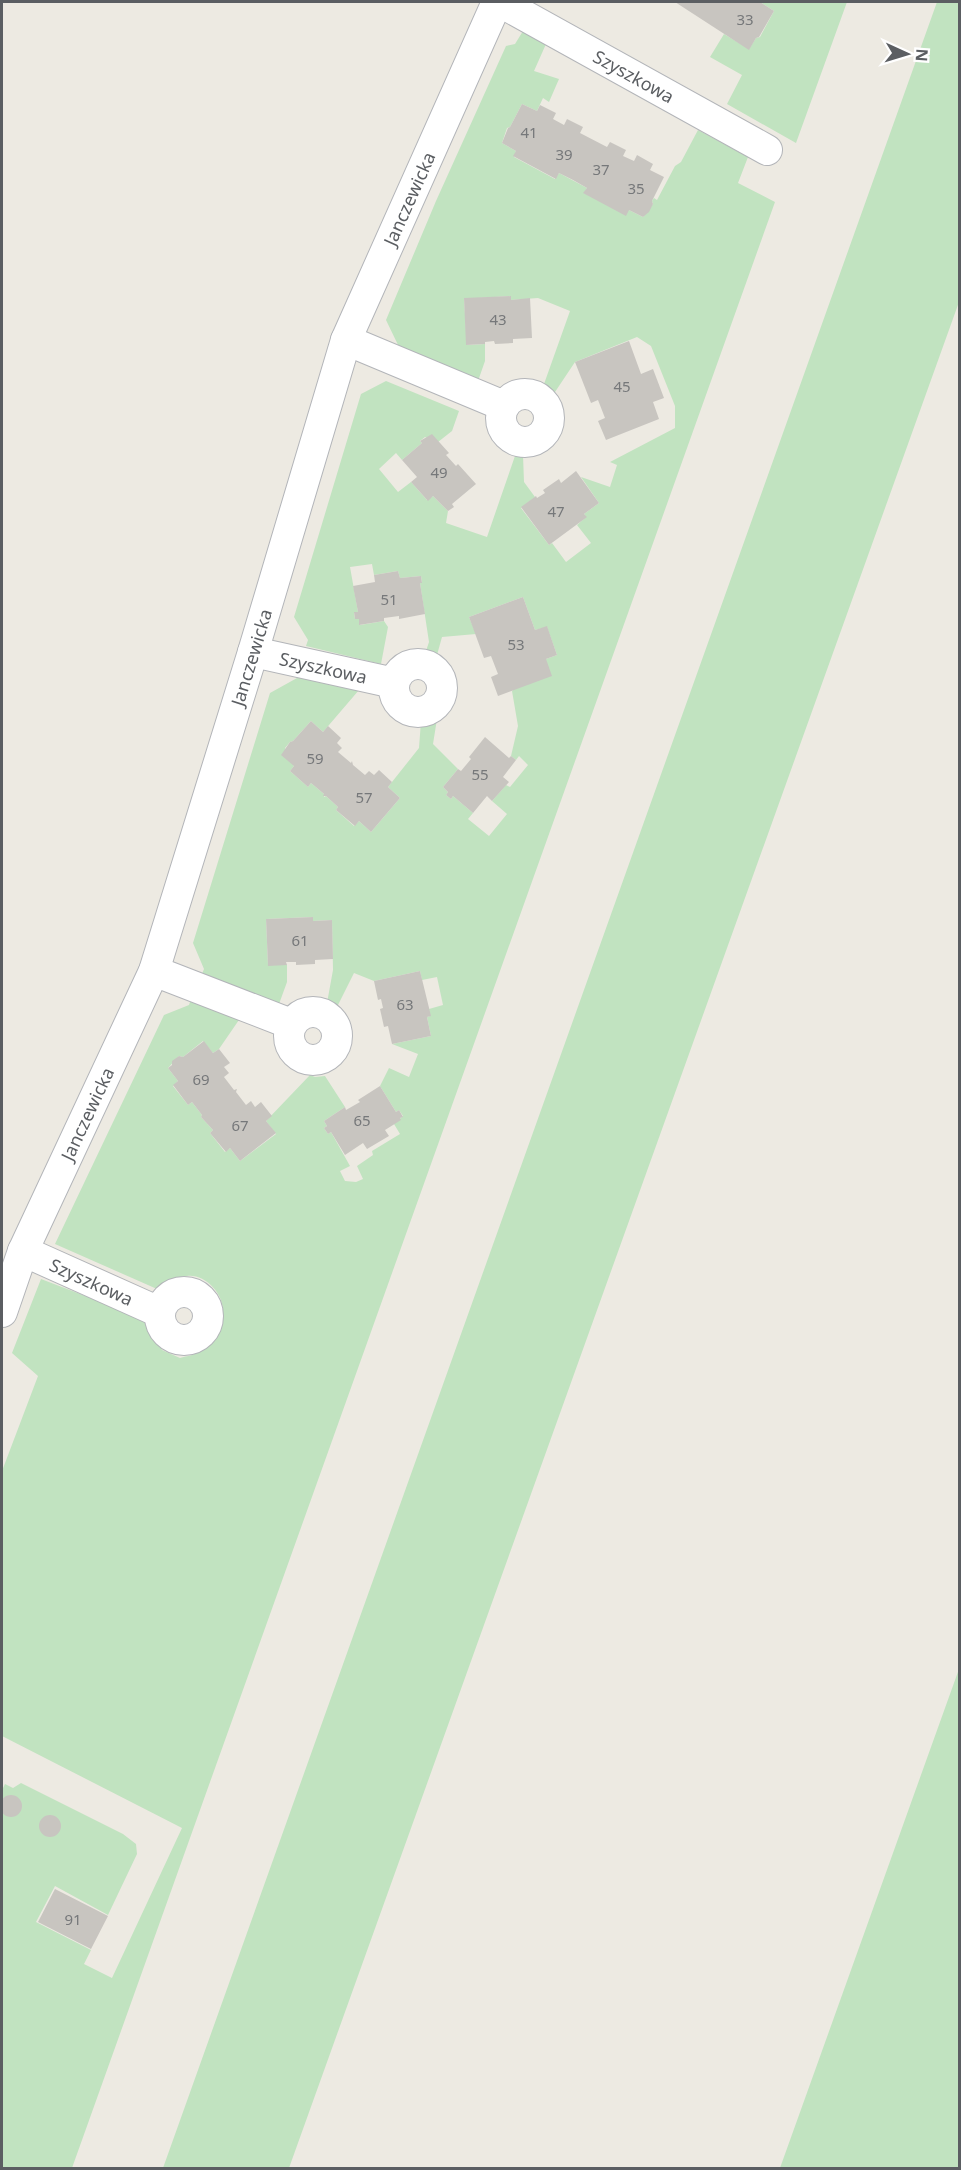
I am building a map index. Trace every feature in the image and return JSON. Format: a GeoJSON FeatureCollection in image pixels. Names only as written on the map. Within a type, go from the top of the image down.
{"type":"FeatureCollection","features":[{"type":"Feature","properties":{"kind":"street","name":"Szyszkowa"},"geometry":{"type":"LineString","coordinates":[[499,2],[767,150]]}},
{"type":"Feature","properties":{"kind":"street","name":"Janczewicka"},"geometry":{"type":"LineString","coordinates":[[2,1312],[23,1251],[154,971],[253,652],[346,340],[499,2]]}},
{"type":"Feature","properties":{"kind":"street"},"geometry":{"type":"LineString","coordinates":[[346,340],[504,406]]}},
{"type":"Feature","properties":{"kind":"street","name":"Szyszkowa"},"geometry":{"type":"LineString","coordinates":[[253,652],[394,683]]}},
{"type":"Feature","properties":{"kind":"street"},"geometry":{"type":"LineString","coordinates":[[154,971],[291,1024]]}},
{"type":"Feature","properties":{"kind":"street","name":"Szyszkowa"},"geometry":{"type":"LineString","coordinates":[[23,1251],[159,1312]]}},
{"type":"Feature","properties":{"kind":"green space"},"geometry":{"type":"Polygon","coordinates":[[[760,2],[847,2],[796,143],[727,104],[742,75],[710,57],[724,34],[749,49],[756,38],[760,37],[774,11],[760,2]]]}},
{"type":"Feature","properties":{"kind":"green space"},"geometry":{"type":"Polygon","coordinates":[[[937,2],[959,2],[959,302],[289,2168],[163,2168],[937,2]]]}},
{"type":"Feature","properties":{"kind":"green space"},"geometry":{"type":"Polygon","coordinates":[[[523,31],[546,44],[534,71],[559,79],[549,102],[543,98],[537,111],[522,104],[510,127],[507,128],[502,143],[516,151],[514,157],[555,179],[559,173],[587,188],[584,193],[643,217],[653,204],[654,198],[657,200],[698,130],[748,157],[738,183],[775,202],[72,2168],[2,2168],[2,1790],[5,1784],[13,1788],[21,1783],[123,1834],[136,1844],[137,1854],[108,1915],[55,1886],[36,1922],[91,1950],[84,1964],[112,1978],[182,1828],[2,1736],[2,1471],[38,1376],[12,1353],[41,1279],[143,1318],[162,1350],[180,1358],[199,1352],[217,1333],[223,1316],[222,1304],[216,1291],[206,1281],[194,1276],[183,1277],[157,1289],[55,1244],[164,1015],[189,1005],[191,999],[241,1017],[219,1049],[213,1053],[203,1041],[183,1057],[179,1056],[168,1068],[178,1081],[173,1086],[188,1105],[192,1102],[202,1115],[201,1117],[213,1130],[210,1133],[225,1152],[230,1148],[240,1161],[276,1134],[266,1121],[310,1075],[325,1076],[345,1107],[324,1121],[327,1126],[324,1128],[328,1134],[331,1132],[350,1166],[340,1171],[345,1181],[356,1182],[363,1179],[357,1166],[373,1155],[372,1151],[400,1134],[394,1124],[403,1116],[399,1110],[396,1112],[380,1086],[389,1068],[409,1077],[418,1054],[392,1044],[431,1036],[427,1017],[430,1016],[429,1009],[443,1005],[437,977],[422,980],[420,971],[374,981],[354,973],[337,1007],[327,1003],[333,970],[332,920],[313,921],[313,917],[266,919],[268,965],[287,965],[287,982],[279,1004],[202,974],[204,969],[193,943],[270,693],[297,678],[298,674],[359,690],[323,732],[311,721],[285,748],[294,766],[290,771],[308,787],[311,783],[324,794],[324,797],[326,796],[338,807],[336,810],[354,826],[359,821],[371,832],[400,798],[388,787],[419,748],[421,721],[429,722],[437,719],[433,744],[458,769],[443,787],[448,792],[446,795],[451,799],[453,796],[473,813],[468,819],[489,836],[507,814],[492,801],[506,785],[510,787],[528,765],[519,756],[516,760],[511,756],[518,726],[512,691],[546,659],[557,655],[547,627],[535,630],[523,597],[469,617],[476,634],[442,637],[437,655],[426,651],[429,642],[420,583],[422,582],[421,576],[400,578],[398,571],[374,575],[372,564],[350,567],[358,612],[354,613],[360,625],[384,621],[388,627],[381,664],[306,646],[308,640],[294,617],[361,394],[386,381],[459,411],[452,431],[438,442],[425,437],[420,441],[422,443],[402,460],[396,453],[379,469],[398,492],[411,482],[427,500],[433,496],[448,511],[446,523],[487,537],[516,453],[523,455],[524,482],[535,497],[521,508],[549,545],[552,543],[566,562],[591,543],[577,525],[586,517],[584,514],[599,503],[581,477],[610,487],[617,465],[610,462],[675,428],[675,406],[651,346],[637,337],[575,362],[553,395],[544,384],[570,311],[538,298],[511,300],[510,296],[464,299],[467,345],[485,344],[485,361],[478,381],[399,347],[386,320],[436,201],[506,46],[515,44],[523,31]]]}},
{"type":"Feature","properties":{"kind":"green space"},"geometry":{"type":"Polygon","coordinates":[[[959,1669],[959,2168],[780,2168],[959,1669]]]}},
{"type":"Feature","properties":{"kind":"building"},"geometry":{"type":"Polygon","coordinates":[[[675,2],[760,2],[774,11],[749,50],[675,2]]]}},
{"type":"Feature","properties":{"kind":"building"},"geometry":{"type":"Polygon","coordinates":[[[522,104],[537,111],[540,105],[556,113],[553,119],[564,125],[567,119],[583,127],[580,133],[607,147],[610,142],[626,150],[623,156],[634,161],[637,155],[653,164],[650,170],[664,177],[649,212],[643,217],[629,210],[626,216],[583,193],[587,188],[573,180],[559,173],[556,179],[513,156],[516,151],[502,143],[522,104]]]}},
{"type":"Feature","properties":{"kind":"building"},"geometry":{"type":"Polygon","coordinates":[[[511,296],[511,300],[530,298],[532,338],[513,339],[513,343],[495,344],[494,341],[466,345],[464,298],[511,296]]]}},
{"type":"Feature","properties":{"kind":"building"},"geometry":{"type":"Polygon","coordinates":[[[629,341],[641,374],[653,369],[664,398],[653,402],[659,419],[606,440],[598,421],[605,418],[598,400],[591,403],[575,362],[629,341]]]}},
{"type":"Feature","properties":{"kind":"building"},"geometry":{"type":"Polygon","coordinates":[[[432,434],[449,453],[446,455],[456,466],[458,464],[476,484],[452,504],[454,507],[448,511],[433,496],[428,501],[411,482],[417,477],[402,460],[422,443],[420,441],[432,434]]]}},
{"type":"Feature","properties":{"kind":"building"},"geometry":{"type":"Polygon","coordinates":[[[576,471],[599,503],[584,514],[587,517],[549,545],[521,507],[536,496],[537,498],[545,493],[543,490],[559,479],[561,483],[576,471]]]}},
{"type":"Feature","properties":{"kind":"building"},"geometry":{"type":"Polygon","coordinates":[[[398,571],[400,578],[421,576],[425,614],[399,619],[399,616],[384,618],[384,621],[359,625],[359,619],[355,619],[354,612],[358,612],[353,586],[375,582],[374,575],[398,571]]]}},
{"type":"Feature","properties":{"kind":"building"},"geometry":{"type":"Polygon","coordinates":[[[523,597],[535,630],[547,626],[557,655],[546,659],[552,676],[498,696],[491,677],[498,674],[491,656],[484,658],[469,617],[523,597]]]}},
{"type":"Feature","properties":{"kind":"building"},"geometry":{"type":"Polygon","coordinates":[[[311,721],[323,732],[328,726],[341,738],[337,743],[342,748],[338,752],[351,763],[352,761],[353,765],[365,775],[369,771],[374,775],[379,770],[392,782],[388,787],[400,798],[371,832],[359,821],[355,826],[336,810],[338,807],[311,783],[308,787],[290,771],[294,766],[281,755],[290,742],[311,721]]]}},
{"type":"Feature","properties":{"kind":"building"},"geometry":{"type":"Polygon","coordinates":[[[485,737],[509,758],[511,756],[516,760],[503,777],[509,782],[492,801],[487,796],[473,813],[453,796],[451,799],[446,795],[448,792],[443,787],[458,769],[461,771],[485,737]]]}},
{"type":"Feature","properties":{"kind":"building"},"geometry":{"type":"Polygon","coordinates":[[[313,917],[313,921],[332,920],[333,959],[315,960],[315,964],[296,965],[296,962],[286,962],[287,965],[268,966],[266,919],[313,917]]]}},
{"type":"Feature","properties":{"kind":"building"},"geometry":{"type":"Polygon","coordinates":[[[420,971],[431,1016],[427,1017],[431,1036],[392,1044],[388,1026],[384,1027],[380,1009],[383,1008],[381,999],[378,1000],[374,981],[420,971]]]}},
{"type":"Feature","properties":{"kind":"building"},"geometry":{"type":"Polygon","coordinates":[[[204,1041],[213,1053],[219,1049],[230,1063],[224,1067],[229,1073],[224,1077],[234,1090],[237,1089],[236,1092],[246,1105],[251,1101],[255,1107],[261,1102],[272,1116],[266,1121],[276,1133],[240,1161],[230,1148],[226,1152],[210,1133],[213,1130],[201,1117],[202,1115],[192,1102],[188,1105],[173,1085],[178,1081],[168,1068],[172,1065],[172,1061],[179,1056],[183,1057],[204,1041]]]}},
{"type":"Feature","properties":{"kind":"building"},"geometry":{"type":"Polygon","coordinates":[[[380,1086],[396,1112],[399,1110],[403,1117],[385,1130],[389,1136],[367,1149],[363,1143],[345,1155],[331,1132],[328,1134],[324,1128],[327,1126],[324,1121],[345,1107],[346,1110],[360,1102],[358,1100],[380,1086]]]}},
{"type":"Feature","properties":{"kind":"building"},"geometry":{"type":"Polygon","coordinates":[[[11,1795],[19,1798],[22,1806],[19,1814],[11,1817],[3,1814],[0,1806],[3,1798],[11,1795]]]}},
{"type":"Feature","properties":{"kind":"building"},"geometry":{"type":"Polygon","coordinates":[[[46,1815],[54,1815],[61,1822],[61,1830],[54,1837],[46,1837],[39,1830],[39,1822],[46,1815]]]}},
{"type":"Feature","properties":{"kind":"building"},"geometry":{"type":"Polygon","coordinates":[[[55,1889],[108,1916],[91,1949],[38,1922],[55,1889]]]}}]}
